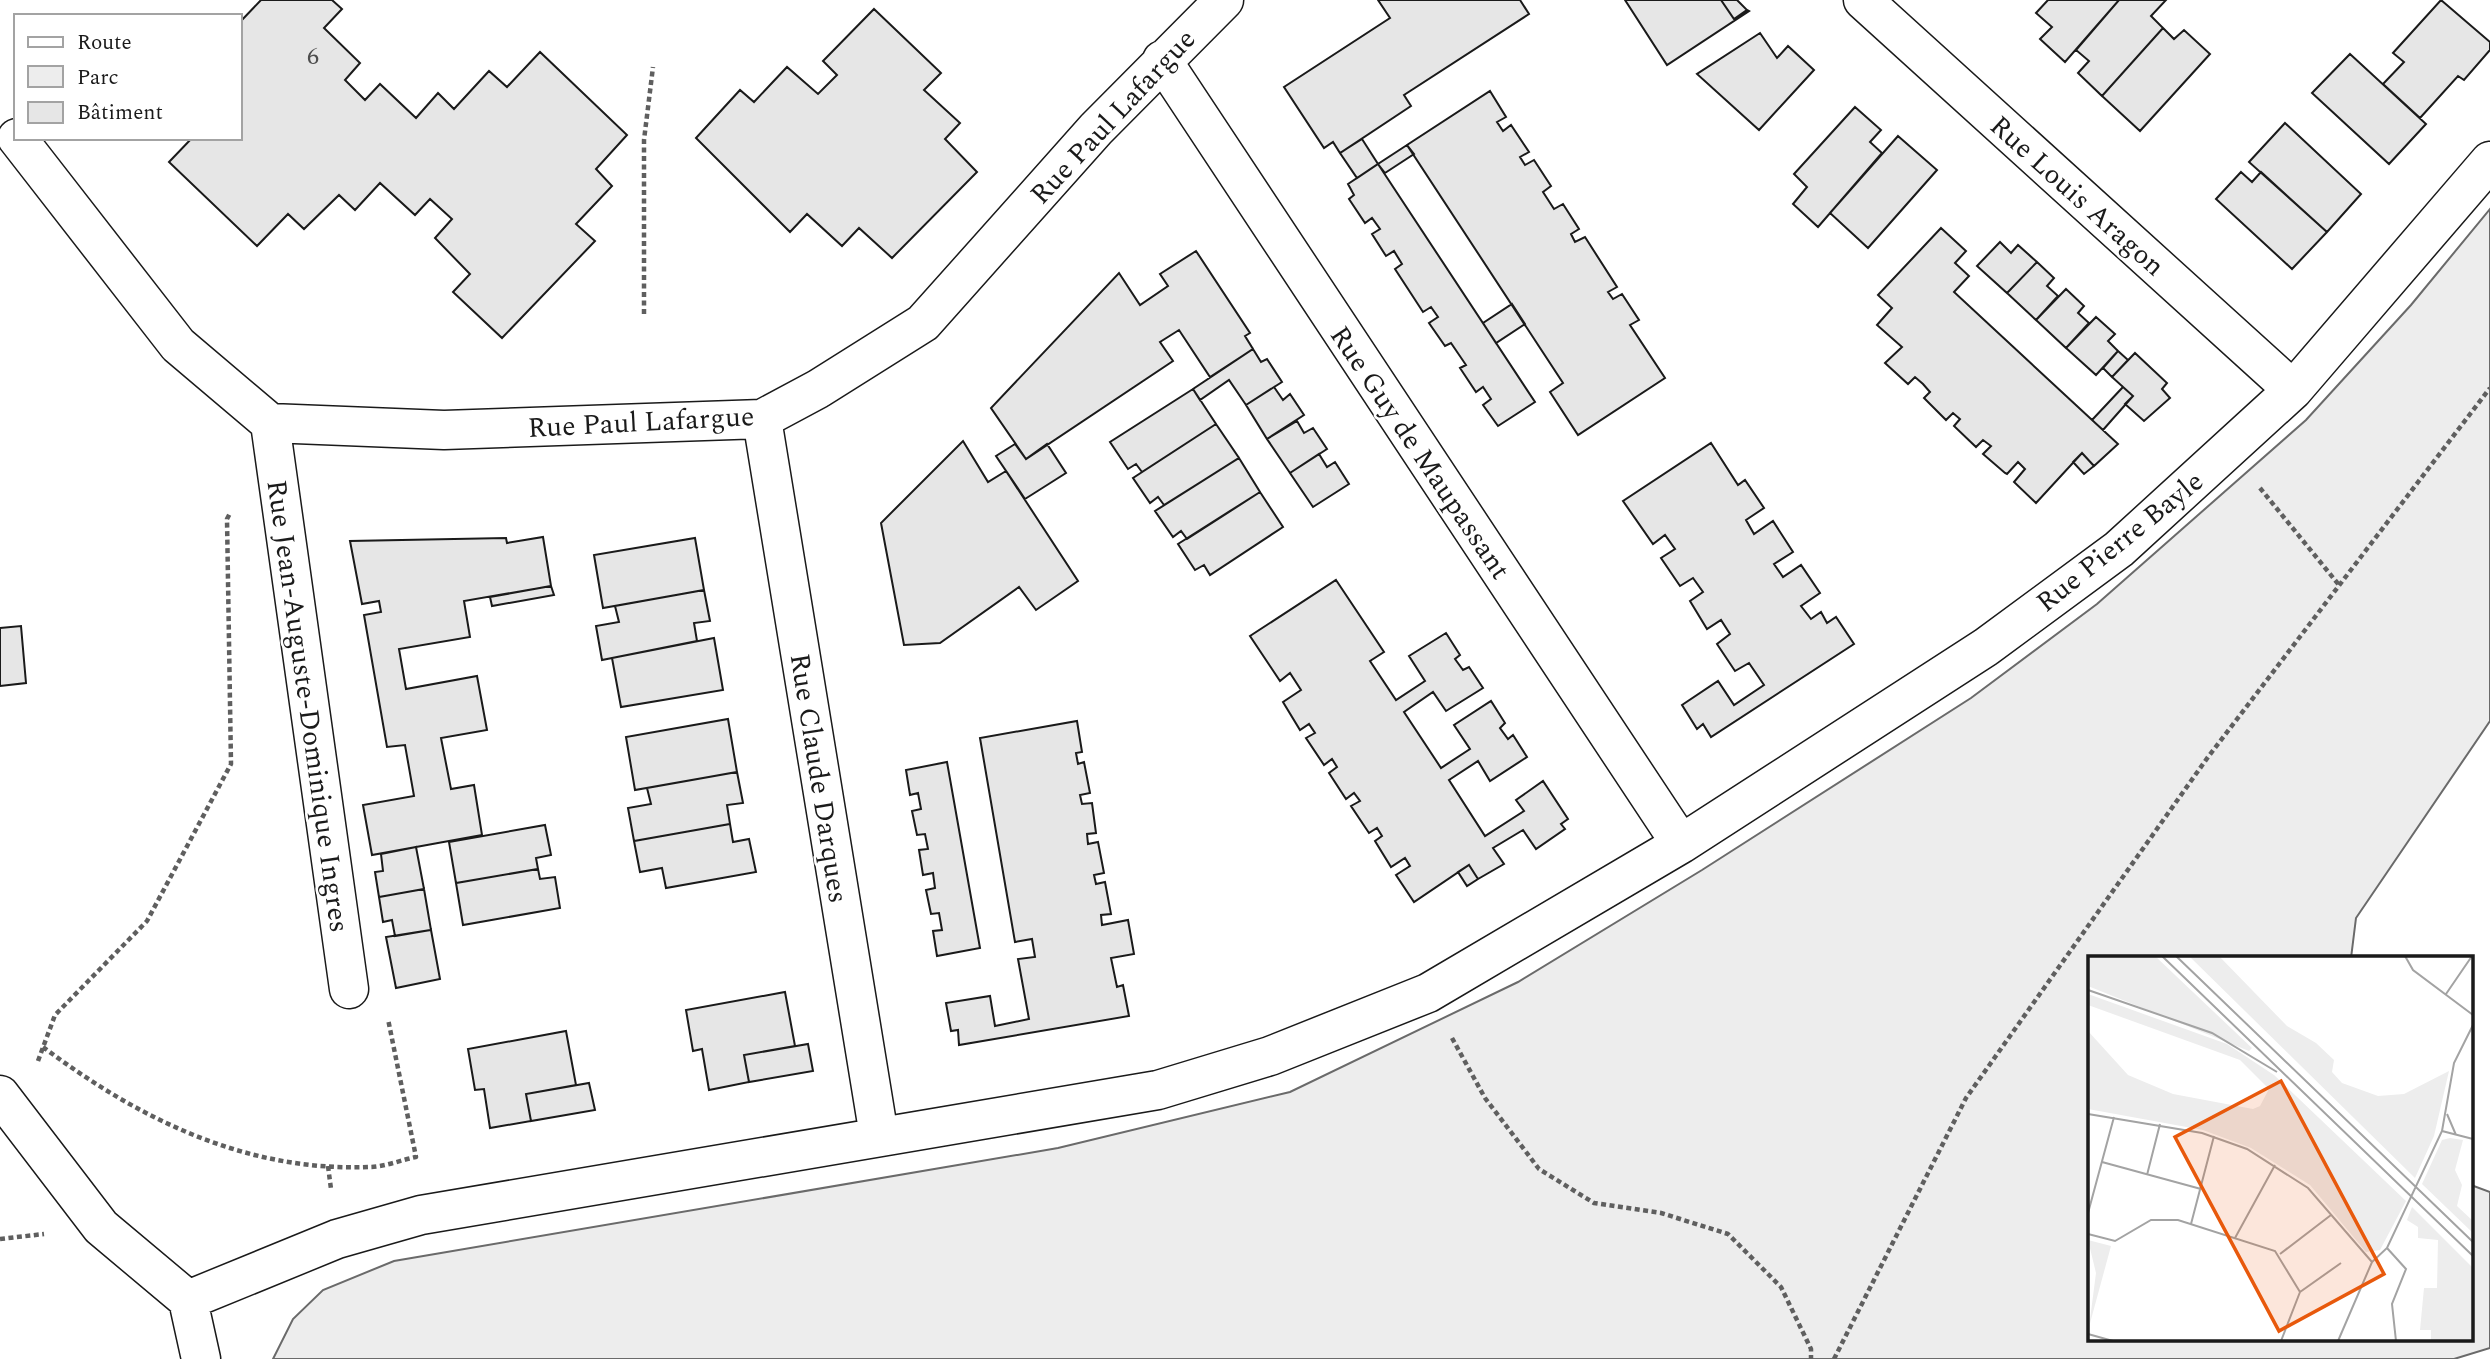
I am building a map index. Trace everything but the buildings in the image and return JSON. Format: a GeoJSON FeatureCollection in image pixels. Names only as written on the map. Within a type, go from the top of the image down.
{"type":"FeatureCollection","features":[{"type":"Feature","properties":{"kind":"street","name":"Rue Paul Lafargue"},"geometry":{"type":"LineString","coordinates":[[270,423],[444,430],[762,419],[818,389],[923,323],[1096,129],[1224,0]]}},
{"type":"Feature","properties":{"kind":"street","name":"Rue Louis Aragon"},"geometry":{"type":"LineString","coordinates":[[1863,0],[2293,390]]}},
{"type":"Feature","properties":{"kind":"street","name":"Rue Guy de Maupassant"},"geometry":{"type":"LineString","coordinates":[[1162,60],[1681,844]]}},
{"type":"Feature","properties":{"kind":"street"},"geometry":{"type":"LineString","coordinates":[[0,116],[14,134]]}},
{"type":"Feature","properties":{"kind":"street"},"geometry":{"type":"LineString","coordinates":[[18,140],[178,345],[270,423]]}},
{"type":"Feature","properties":{"kind":"street","name":"Rue Pierre Bayle"},"geometry":{"type":"LineString","coordinates":[[188,1300],[337,1239],[421,1215],[1158,1090],[1270,1056],[1428,993],[1681,844],[1986,647],[2119,549],[2293,390],[2490,161]]}},
{"type":"Feature","properties":{"kind":"street","name":"Rue Claude Darques"},"geometry":{"type":"LineString","coordinates":[[762,419],[879,1136]]}},
{"type":"Feature","properties":{"kind":"street","name":"Rue Jean-Auguste-Dominique Ingres"},"geometry":{"type":"LineString","coordinates":[[270,423],[349,989]]}},
{"type":"Feature","properties":{"kind":"street"},"geometry":{"type":"LineString","coordinates":[[9,1107],[101,1227],[188,1300],[201,1359]]}},
{"type":"Feature","properties":{"kind":"path"},"geometry":{"type":"LineString","coordinates":[[644,314],[644,140],[653,67]]}},
{"type":"Feature","properties":{"kind":"path"},"geometry":{"type":"LineString","coordinates":[[1833,1359],[1966,1098],[2208,757],[2490,388]]}},
{"type":"Feature","properties":{"kind":"path"},"geometry":{"type":"LineString","coordinates":[[2226,452],[2265,493],[2339,584]]}},
{"type":"Feature","properties":{"kind":"path"},"geometry":{"type":"LineString","coordinates":[[9,1107],[43,1047],[55,1015],[147,921],[231,764],[227,519],[232,507]]}},
{"type":"Feature","properties":{"kind":"path"},"geometry":{"type":"LineString","coordinates":[[43,1047],[81,1076],[186,1134],[267,1160],[316,1166],[371,1167],[416,1157],[383,992],[352,997],[349,989]]}},
{"type":"Feature","properties":{"kind":"path"},"geometry":{"type":"LineString","coordinates":[[1428,993],[1485,1098],[1539,1168],[1594,1203],[1661,1213],[1728,1234],[1781,1287],[1811,1349],[1811,1359]]}},
{"type":"Feature","properties":{"kind":"green space"},"geometry":{"type":"Polygon","coordinates":[[[2490,209],[2490,721],[2356,918],[2351,956],[2088,956],[2088,1342],[2472,1342],[2472,1185],[2490,1192],[2490,1348],[2454,1359],[273,1359],[293,1319],[323,1290],[394,1261],[1058,1148],[1290,1092],[1518,982],[1702,870],[1971,698],[2097,604],[2306,420],[2411,305],[2490,209]]]}}]}
